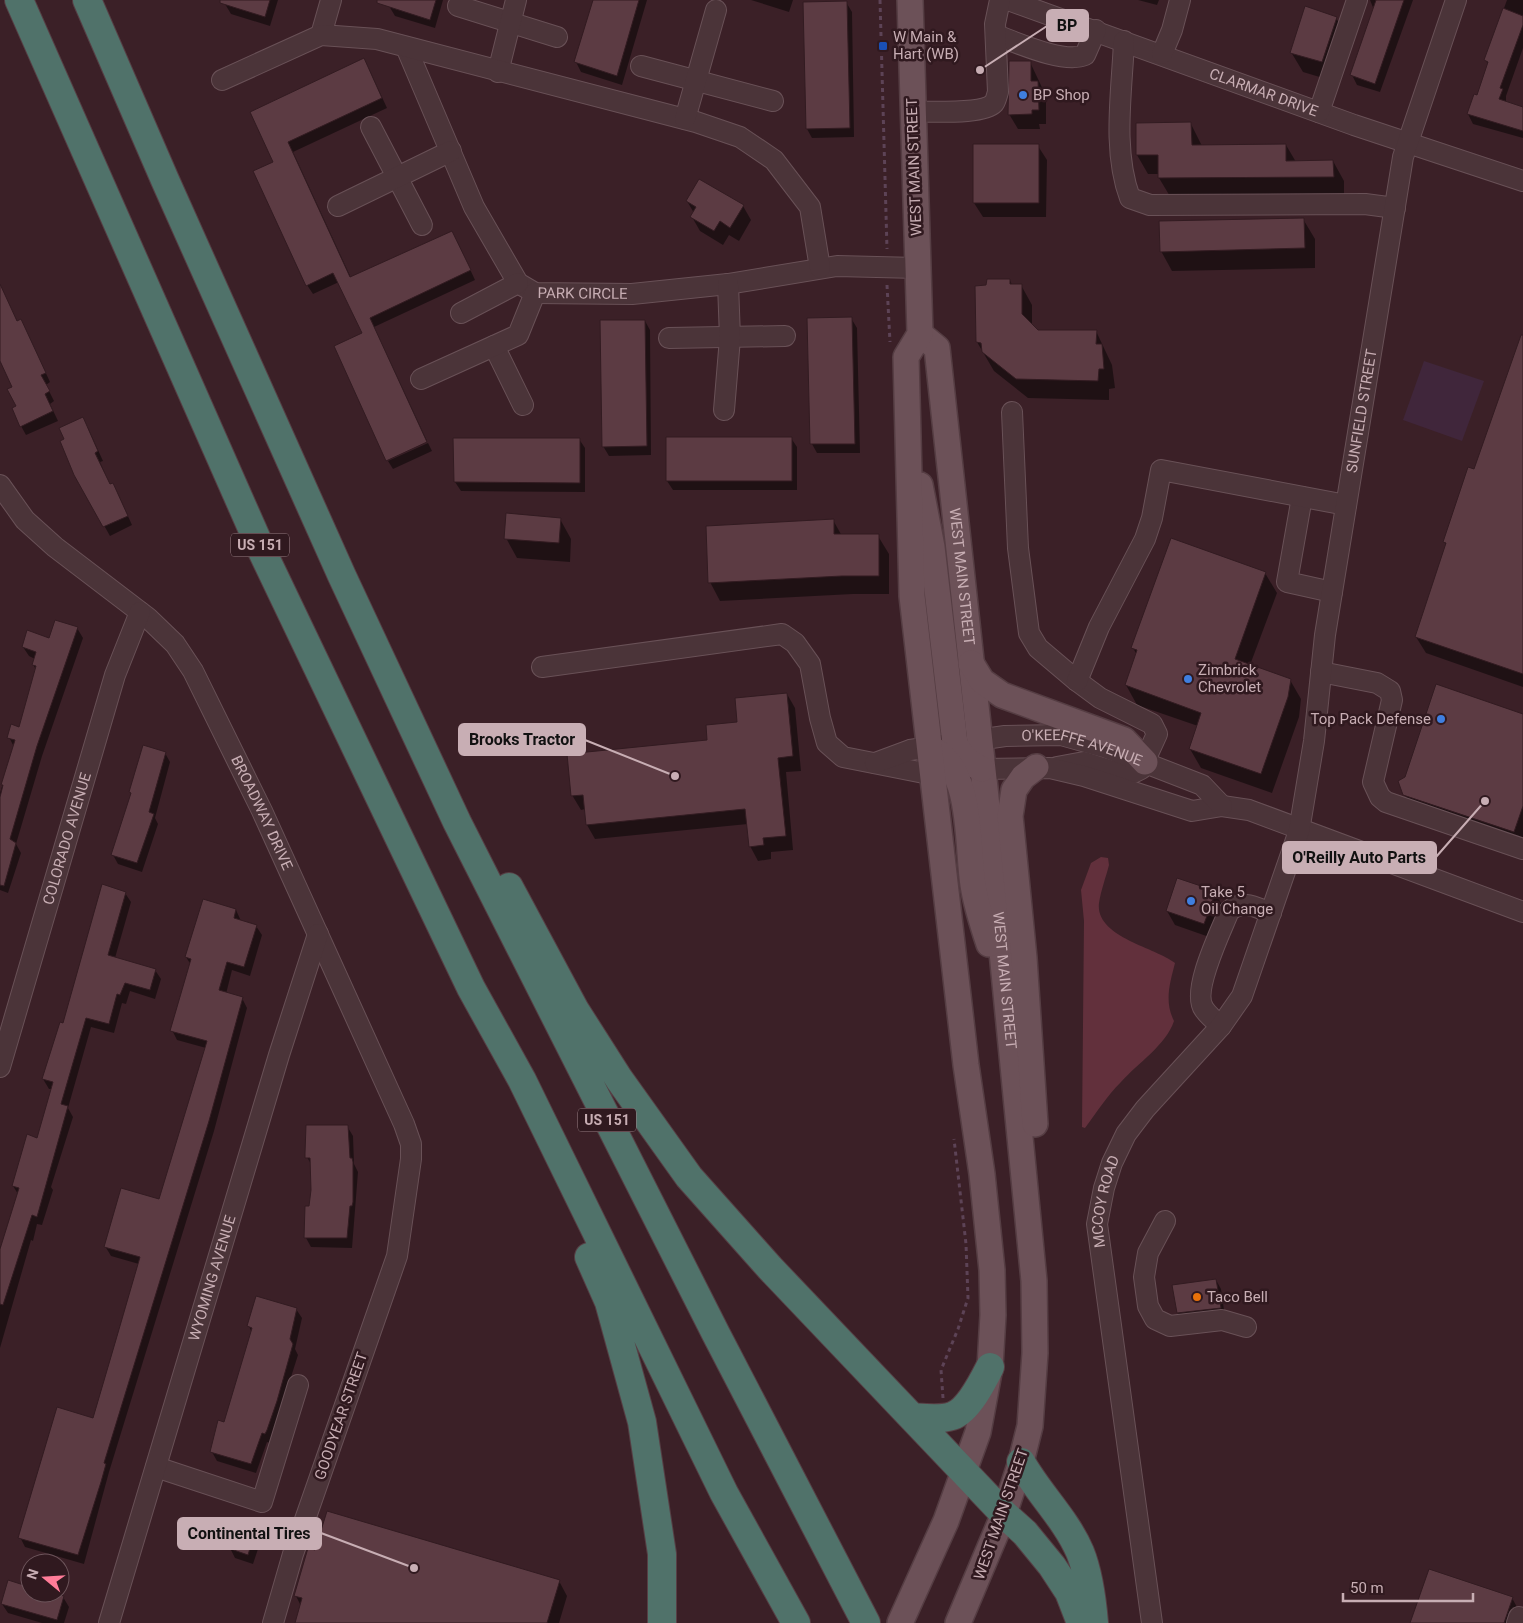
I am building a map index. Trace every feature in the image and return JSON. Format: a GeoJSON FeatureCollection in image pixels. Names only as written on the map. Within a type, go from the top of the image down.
{"type":"FeatureCollection","features":[{"type":"Feature","properties":{"kind":"highway","name":"US 151"},"geometry":{"type":"LineString","coordinates":[[19,0],[262,551],[471,988],[522,1080],[724,1493],[796,1623]]}},
{"type":"Feature","properties":{"kind":"highway","name":"US 151"},"geometry":{"type":"LineString","coordinates":[[87,0],[169,190],[374,643],[458,822],[716,1334],[866,1623]]}},
{"type":"Feature","properties":{"kind":"highway"},"geometry":{"type":"LineString","coordinates":[[374,643],[538,937],[575,1010],[619,1079],[689,1178],[770,1268],[1004,1514],[1025,1533],[1052,1566],[1068,1592],[1081,1623]]}},
{"type":"Feature","properties":{"kind":"highway"},"geometry":{"type":"LineString","coordinates":[[522,1080],[558,1183],[608,1302],[642,1422],[662,1554],[662,1623]]}},
{"type":"Feature","properties":{"kind":"highway"},"geometry":{"type":"LineString","coordinates":[[913,1417],[933,1419],[954,1416],[976,1394],[990,1367]]}},
{"type":"Feature","properties":{"kind":"highway"},"geometry":{"type":"LineString","coordinates":[[1020,1462],[1067,1529],[1080,1552],[1092,1600],[1094,1623]]}},
{"type":"Feature","properties":{"kind":"main road","name":"WEST MAIN STREET"},"geometry":{"type":"LineString","coordinates":[[910,0],[920,334],[937,348],[971,663],[967,741],[982,769],[995,880],[1034,1281],[1035,1353],[1030,1426],[1004,1514],[958,1623]]}},
{"type":"Feature","properties":{"kind":"main road"},"geometry":{"type":"LineString","coordinates":[[920,334],[906,357],[906,397],[910,431],[967,741]]}},
{"type":"Feature","properties":{"kind":"main road"},"geometry":{"type":"LineString","coordinates":[[910,431],[909,534],[912,596],[930,747],[944,774],[966,808],[974,886],[988,940],[1004,986]]}},
{"type":"Feature","properties":{"kind":"main road"},"geometry":{"type":"LineString","coordinates":[[971,663],[982,680],[1002,695],[1124,740],[1145,762]]}},
{"type":"Feature","properties":{"kind":"main road"},"geometry":{"type":"LineString","coordinates":[[1027,1213],[1038,1170],[1024,958],[1010,816],[1014,790],[1023,777],[1043,768]]}},
{"type":"Feature","properties":{"kind":"main road"},"geometry":{"type":"LineString","coordinates":[[900,1623],[946,1521],[978,1432],[990,1367],[993,1314],[992,1270],[982,1174],[945,884],[944,774]]}},
{"type":"Feature","properties":{"kind":"street"},"geometry":{"type":"LineString","coordinates":[[321,35],[331,0]]}},
{"type":"Feature","properties":{"kind":"street"},"geometry":{"type":"LineString","coordinates":[[498,72],[516,0]]}},
{"type":"Feature","properties":{"kind":"street"},"geometry":{"type":"LineString","coordinates":[[912,112],[975,111],[988,107],[995,102],[998,92],[996,35],[1000,0]]}},
{"type":"Feature","properties":{"kind":"street","name":"CLARMAR DRIVE"},"geometry":{"type":"LineString","coordinates":[[1008,0],[1030,4],[1124,41],[1319,112],[1523,181]]}},
{"type":"Feature","properties":{"kind":"street"},"geometry":{"type":"LineString","coordinates":[[1162,54],[1172,30],[1180,0]]}},
{"type":"Feature","properties":{"kind":"street"},"geometry":{"type":"LineString","coordinates":[[1319,112],[1357,0]]}},
{"type":"Feature","properties":{"kind":"street","name":"SUNFIELD STREET"},"geometry":{"type":"LineString","coordinates":[[1299,831],[1314,741],[1332,592],[1403,157],[1456,0]]}},
{"type":"Feature","properties":{"kind":"street"},"geometry":{"type":"LineString","coordinates":[[458,6],[557,37]]}},
{"type":"Feature","properties":{"kind":"street"},"geometry":{"type":"LineString","coordinates":[[685,119],[716,10]]}},
{"type":"Feature","properties":{"kind":"street"},"geometry":{"type":"LineString","coordinates":[[996,35],[1065,58],[1077,58],[1085,55],[1096,30]]}},
{"type":"Feature","properties":{"kind":"street"},"geometry":{"type":"LineString","coordinates":[[222,80],[321,35],[378,39],[498,72],[685,119],[740,137],[774,160],[810,207],[820,268]]}},
{"type":"Feature","properties":{"kind":"street"},"geometry":{"type":"LineString","coordinates":[[1124,41],[1121,133],[1124,182],[1130,198],[1150,205],[1365,204],[1395,208]]}},
{"type":"Feature","properties":{"kind":"street","name":"PARK CIRCLE"},"geometry":{"type":"LineString","coordinates":[[406,47],[474,207],[518,283],[535,294],[632,294],[728,284],[837,266],[918,268]]}},
{"type":"Feature","properties":{"kind":"street"},"geometry":{"type":"LineString","coordinates":[[641,66],[773,101]]}},
{"type":"Feature","properties":{"kind":"street"},"geometry":{"type":"LineString","coordinates":[[372,126],[422,225]]}},
{"type":"Feature","properties":{"kind":"street"},"geometry":{"type":"LineString","coordinates":[[338,206],[451,151]]}},
{"type":"Feature","properties":{"kind":"street"},"geometry":{"type":"LineString","coordinates":[[460,313],[518,283]]}},
{"type":"Feature","properties":{"kind":"street"},"geometry":{"type":"LineString","coordinates":[[724,410],[730,338],[728,284]]}},
{"type":"Feature","properties":{"kind":"street"},"geometry":{"type":"LineString","coordinates":[[421,379],[518,335],[535,294]]}},
{"type":"Feature","properties":{"kind":"street"},"geometry":{"type":"LineString","coordinates":[[669,338],[785,336]]}},
{"type":"Feature","properties":{"kind":"street"},"geometry":{"type":"LineString","coordinates":[[494,346],[523,405]]}},
{"type":"Feature","properties":{"kind":"street"},"geometry":{"type":"LineString","coordinates":[[1012,412],[1018,548],[1029,632],[1038,648],[1077,681],[1100,698],[1152,724],[1157,734],[1141,769],[1133,773],[1109,770],[1084,762],[1043,768]]}},
{"type":"Feature","properties":{"kind":"street"},"geometry":{"type":"LineString","coordinates":[[1077,681],[1099,627],[1145,539],[1152,518],[1161,470],[1346,505]]}},
{"type":"Feature","properties":{"kind":"street","name":"BROADWAY DRIVE"},"geometry":{"type":"LineString","coordinates":[[0,485],[25,520],[55,547],[140,612],[174,644],[193,671],[219,721],[404,1124],[410,1144],[405,1207]]}},
{"type":"Feature","properties":{"kind":"street"},"geometry":{"type":"LineString","coordinates":[[1302,497],[1287,582],[1332,592]]}},
{"type":"Feature","properties":{"kind":"street","name":"COLORADO AVENUE"},"geometry":{"type":"LineString","coordinates":[[0,1067],[115,676],[140,612]]}},
{"type":"Feature","properties":{"kind":"street","name":"O'KEEFFE AVENUE"},"geometry":{"type":"LineString","coordinates":[[542,667],[782,634],[795,644],[810,664],[820,718],[827,743],[843,757],[944,774],[982,769],[1043,768],[1084,776],[1192,811],[1222,806],[1249,810],[1299,831],[1523,912]]}},
{"type":"Feature","properties":{"kind":"street"},"geometry":{"type":"LineString","coordinates":[[1321,672],[1377,684],[1390,691],[1392,700],[1372,782],[1380,797],[1386,802],[1523,849]]}},
{"type":"Feature","properties":{"kind":"street","name":"O'KEEFFE AVENUE"},"geometry":{"type":"LineString","coordinates":[[875,763],[910,750],[967,741],[1005,736],[1061,735],[1145,762],[1202,785],[1222,806]]}},
{"type":"Feature","properties":{"kind":"street","name":"MCCOY ROAD"},"geometry":{"type":"LineString","coordinates":[[1152,1623],[1098,1224],[1109,1171],[1126,1134],[1145,1108],[1221,1026],[1242,996],[1299,831]]}},
{"type":"Feature","properties":{"kind":"street"},"geometry":{"type":"LineString","coordinates":[[1221,1026],[1203,1008],[1200,995],[1202,982],[1229,911],[1236,905],[1244,903],[1271,913]]}},
{"type":"Feature","properties":{"kind":"street","name":"WYOMING AVENUE"},"geometry":{"type":"LineString","coordinates":[[109,1623],[270,1084],[318,934]]}},
{"type":"Feature","properties":{"kind":"street","name":"GOODYEAR STREET"},"geometry":{"type":"LineString","coordinates":[[273,1623],[293,1554],[397,1256],[405,1207]]}},
{"type":"Feature","properties":{"kind":"street"},"geometry":{"type":"LineString","coordinates":[[1165,1221],[1148,1253],[1144,1277],[1148,1306],[1155,1319],[1170,1326],[1222,1320],[1246,1328]]}},
{"type":"Feature","properties":{"kind":"street"},"geometry":{"type":"LineString","coordinates":[[156,1467],[262,1502],[298,1384]]}},
{"type":"Feature","properties":{"kind":"shaded area"},"geometry":{"type":"Polygon","coordinates":[[[1424,361],[1484,381],[1462,441],[1403,420],[1424,361]]]}},
{"type":"Feature","properties":{"kind":"shaded area"},"geometry":{"type":"Polygon","coordinates":[[[1101,857],[1108,858],[1109,865],[1099,903],[1100,915],[1106,924],[1128,940],[1175,963],[1169,999],[1169,1006],[1174,1021],[1165,1038],[1116,1087],[1085,1128],[1082,1127],[1084,921],[1081,890],[1091,863],[1101,857]]]}},
{"type":"Feature","properties":{"kind":"building"},"geometry":{"type":"Polygon","coordinates":[[[220,0],[270,0],[265,17],[220,3],[220,0]]]}},
{"type":"Feature","properties":{"kind":"building"},"geometry":{"type":"Polygon","coordinates":[[[377,0],[436,0],[430,20],[377,3],[377,0]]]}},
{"type":"Feature","properties":{"kind":"building"},"geometry":{"type":"Polygon","coordinates":[[[593,0],[639,0],[617,76],[574,62],[593,0]]]}},
{"type":"Feature","properties":{"kind":"building"},"geometry":{"type":"Polygon","coordinates":[[[1376,0],[1404,0],[1375,84],[1350,75],[1376,0]]]}},
{"type":"Feature","properties":{"kind":"building"},"geometry":{"type":"Polygon","coordinates":[[[847,1],[850,128],[806,129],[803,2],[847,1]]]}},
{"type":"Feature","properties":{"kind":"building"},"geometry":{"type":"Polygon","coordinates":[[[1305,6],[1337,17],[1322,62],[1290,53],[1305,6]]]}},
{"type":"Feature","properties":{"kind":"building"},"geometry":{"type":"Polygon","coordinates":[[[1503,8],[1523,16],[1523,25],[1500,88],[1503,89],[1499,99],[1523,107],[1523,131],[1467,114],[1474,94],[1477,95],[1488,62],[1484,60],[1503,8]]]}},
{"type":"Feature","properties":{"kind":"building"},"geometry":{"type":"Polygon","coordinates":[[[364,58],[382,98],[288,142],[350,277],[452,231],[471,270],[370,318],[427,442],[386,461],[334,346],[362,333],[333,273],[306,286],[253,171],[273,162],[250,112],[364,58]]]}},
{"type":"Feature","properties":{"kind":"building","name":"BP Shop"},"geometry":{"type":"Polygon","coordinates":[[[1009,61],[1031,61],[1031,81],[1038,81],[1039,110],[1032,110],[1032,114],[1008,115],[1009,61]]]}},
{"type":"Feature","properties":{"kind":"building"},"geometry":{"type":"Polygon","coordinates":[[[1191,122],[1192,145],[1286,144],[1286,161],[1333,160],[1334,177],[1158,178],[1158,155],[1136,155],[1136,123],[1191,122]]]}},
{"type":"Feature","properties":{"kind":"building"},"geometry":{"type":"Polygon","coordinates":[[[973,144],[1039,144],[1039,203],[973,203],[973,144]]]}},
{"type":"Feature","properties":{"kind":"building"},"geometry":{"type":"Polygon","coordinates":[[[699,179],[744,205],[730,228],[720,221],[714,231],[690,217],[696,207],[686,201],[699,179]]]}},
{"type":"Feature","properties":{"kind":"building"},"geometry":{"type":"Polygon","coordinates":[[[1304,218],[1305,248],[1160,252],[1159,221],[1304,218]]]}},
{"type":"Feature","properties":{"kind":"building"},"geometry":{"type":"Polygon","coordinates":[[[987,279],[1010,279],[1010,284],[1022,284],[1022,314],[1038,330],[1097,330],[1096,344],[1102,344],[1104,369],[1099,369],[1098,381],[1016,379],[982,352],[981,343],[976,342],[975,286],[986,285],[987,279]]]}},
{"type":"Feature","properties":{"kind":"building"},"geometry":{"type":"Polygon","coordinates":[[[0,284],[17,321],[21,319],[46,373],[41,375],[50,391],[45,394],[53,411],[20,427],[12,408],[16,406],[7,389],[12,387],[0,361],[0,284]]]}},
{"type":"Feature","properties":{"kind":"building"},"geometry":{"type":"Polygon","coordinates":[[[852,317],[855,444],[810,444],[807,318],[852,317]]]}},
{"type":"Feature","properties":{"kind":"building"},"geometry":{"type":"Polygon","coordinates":[[[600,320],[645,320],[647,446],[602,447],[600,320]]]}},
{"type":"Feature","properties":{"kind":"building"},"geometry":{"type":"Polygon","coordinates":[[[1521,335],[1523,335],[1523,674],[1415,637],[1446,543],[1443,542],[1468,467],[1474,469],[1521,335]]]}},
{"type":"Feature","properties":{"kind":"building"},"geometry":{"type":"Polygon","coordinates":[[[83,417],[98,451],[95,453],[110,484],[113,483],[128,516],[103,527],[74,475],[60,441],[64,439],[59,428],[83,417]]]}},
{"type":"Feature","properties":{"kind":"building"},"geometry":{"type":"Polygon","coordinates":[[[666,437],[792,437],[792,481],[666,481],[666,437]]]}},
{"type":"Feature","properties":{"kind":"building"},"geometry":{"type":"Polygon","coordinates":[[[453,438],[580,438],[580,483],[454,482],[453,438]]]}},
{"type":"Feature","properties":{"kind":"building"},"geometry":{"type":"Polygon","coordinates":[[[506,513],[561,518],[559,543],[504,539],[506,513]]]}},
{"type":"Feature","properties":{"kind":"building"},"geometry":{"type":"Polygon","coordinates":[[[834,519],[834,534],[879,534],[879,576],[842,576],[708,583],[706,526],[834,519]]]}},
{"type":"Feature","properties":{"kind":"building"},"geometry":{"type":"Polygon","coordinates":[[[1171,538],[1266,572],[1235,659],[1291,679],[1288,697],[1261,774],[1189,749],[1201,713],[1125,685],[1137,650],[1131,648],[1171,538]]]}},
{"type":"Feature","properties":{"kind":"building"},"geometry":{"type":"Polygon","coordinates":[[[55,620],[78,627],[37,746],[10,839],[16,843],[4,886],[0,885],[0,797],[3,785],[1,785],[15,740],[7,738],[11,724],[19,727],[36,666],[32,665],[36,652],[22,647],[27,630],[49,638],[55,620]]]}},
{"type":"Feature","properties":{"kind":"building"},"geometry":{"type":"Polygon","coordinates":[[[1436,684],[1523,714],[1523,806],[1514,832],[1403,795],[1398,781],[1405,777],[1436,684]]]}},
{"type":"Feature","properties":{"kind":"building"},"geometry":{"type":"Polygon","coordinates":[[[787,693],[793,756],[778,758],[786,836],[763,838],[764,845],[749,847],[745,809],[586,825],[583,795],[571,796],[567,754],[707,740],[706,725],[737,722],[735,698],[787,693]]]}},
{"type":"Feature","properties":{"kind":"building"},"geometry":{"type":"Polygon","coordinates":[[[143,745],[166,752],[149,812],[154,814],[137,863],[111,855],[131,793],[129,792],[143,745]]]}},
{"type":"Feature","properties":{"kind":"building","name":"Take 5 Oil Change"},"geometry":{"type":"Polygon","coordinates":[[[1177,878],[1216,891],[1204,924],[1166,911],[1177,878]]]}},
{"type":"Feature","properties":{"kind":"building"},"geometry":{"type":"Polygon","coordinates":[[[102,884],[126,892],[108,955],[156,969],[150,990],[125,983],[120,995],[117,994],[109,1024],[86,1018],[61,1104],[68,1106],[37,1217],[32,1215],[3,1305],[0,1304],[0,1249],[19,1188],[12,1186],[27,1134],[37,1138],[53,1082],[42,1079],[60,1022],[63,1023],[102,884]]]}},
{"type":"Feature","properties":{"kind":"building"},"geometry":{"type":"Polygon","coordinates":[[[203,899],[236,909],[234,918],[257,925],[244,967],[227,962],[219,990],[243,997],[209,1121],[104,1463],[106,1464],[101,1482],[78,1555],[18,1538],[57,1407],[93,1418],[140,1257],[104,1247],[121,1188],[159,1199],[207,1041],[170,1031],[191,959],[185,957],[203,899]]]}},
{"type":"Feature","properties":{"kind":"building"},"geometry":{"type":"Polygon","coordinates":[[[306,1125],[348,1125],[350,1158],[352,1158],[353,1162],[353,1202],[352,1206],[350,1206],[347,1238],[304,1238],[305,1206],[309,1206],[311,1190],[310,1158],[305,1158],[306,1125]]]}},
{"type":"Feature","properties":{"kind":"building","name":"Taco Bell"},"geometry":{"type":"Polygon","coordinates":[[[1216,1279],[1221,1308],[1177,1313],[1172,1285],[1216,1279]]]}},
{"type":"Feature","properties":{"kind":"building"},"geometry":{"type":"Polygon","coordinates":[[[256,1296],[297,1308],[290,1339],[293,1344],[277,1401],[267,1430],[265,1434],[262,1433],[251,1464],[210,1452],[218,1420],[224,1422],[252,1328],[247,1326],[256,1296]]]}},
{"type":"Feature","properties":{"kind":"building"},"geometry":{"type":"Polygon","coordinates":[[[327,1511],[560,1580],[547,1623],[295,1623],[302,1598],[294,1596],[308,1548],[315,1550],[327,1511]]]}},
{"type":"Feature","properties":{"kind":"building"},"geometry":{"type":"Polygon","coordinates":[[[233,1533],[253,1538],[248,1555],[228,1548],[233,1533]]]}},
{"type":"Feature","properties":{"kind":"building"},"geometry":{"type":"Polygon","coordinates":[[[1429,1569],[1513,1597],[1504,1623],[1410,1623],[1429,1569]]]}},
{"type":"Feature","properties":{"kind":"building"},"geometry":{"type":"Polygon","coordinates":[[[8,1580],[20,1584],[20,1603],[62,1603],[57,1620],[1,1604],[8,1580]]]}},
{"type":"Feature","properties":{"kind":"place","name":"W Main & Hart (WB)"},"geometry":{"type":"Point","coordinates":[883,46]}},
{"type":"Feature","properties":{"kind":"place","name":"BP"},"geometry":{"type":"Point","coordinates":[980,70]}},
{"type":"Feature","properties":{"kind":"place","name":"BP Shop"},"geometry":{"type":"Point","coordinates":[1023,95]}},
{"type":"Feature","properties":{"kind":"place","name":"Zimbrick Chevrolet"},"geometry":{"type":"Point","coordinates":[1188,679]}},
{"type":"Feature","properties":{"kind":"place","name":"Top Pack Defense"},"geometry":{"type":"Point","coordinates":[1441,719]}},
{"type":"Feature","properties":{"kind":"place","name":"Brooks Tractor"},"geometry":{"type":"Point","coordinates":[675,776]}},
{"type":"Feature","properties":{"kind":"place","name":"O'Reilly Auto Parts"},"geometry":{"type":"Point","coordinates":[1485,801]}},
{"type":"Feature","properties":{"kind":"place","name":"Take 5 Oil Change"},"geometry":{"type":"Point","coordinates":[1191,901]}},
{"type":"Feature","properties":{"kind":"place","name":"Taco Bell"},"geometry":{"type":"Point","coordinates":[1197,1297]}},
{"type":"Feature","properties":{"kind":"place","name":"Continental Tires"},"geometry":{"type":"Point","coordinates":[414,1568]}}]}
